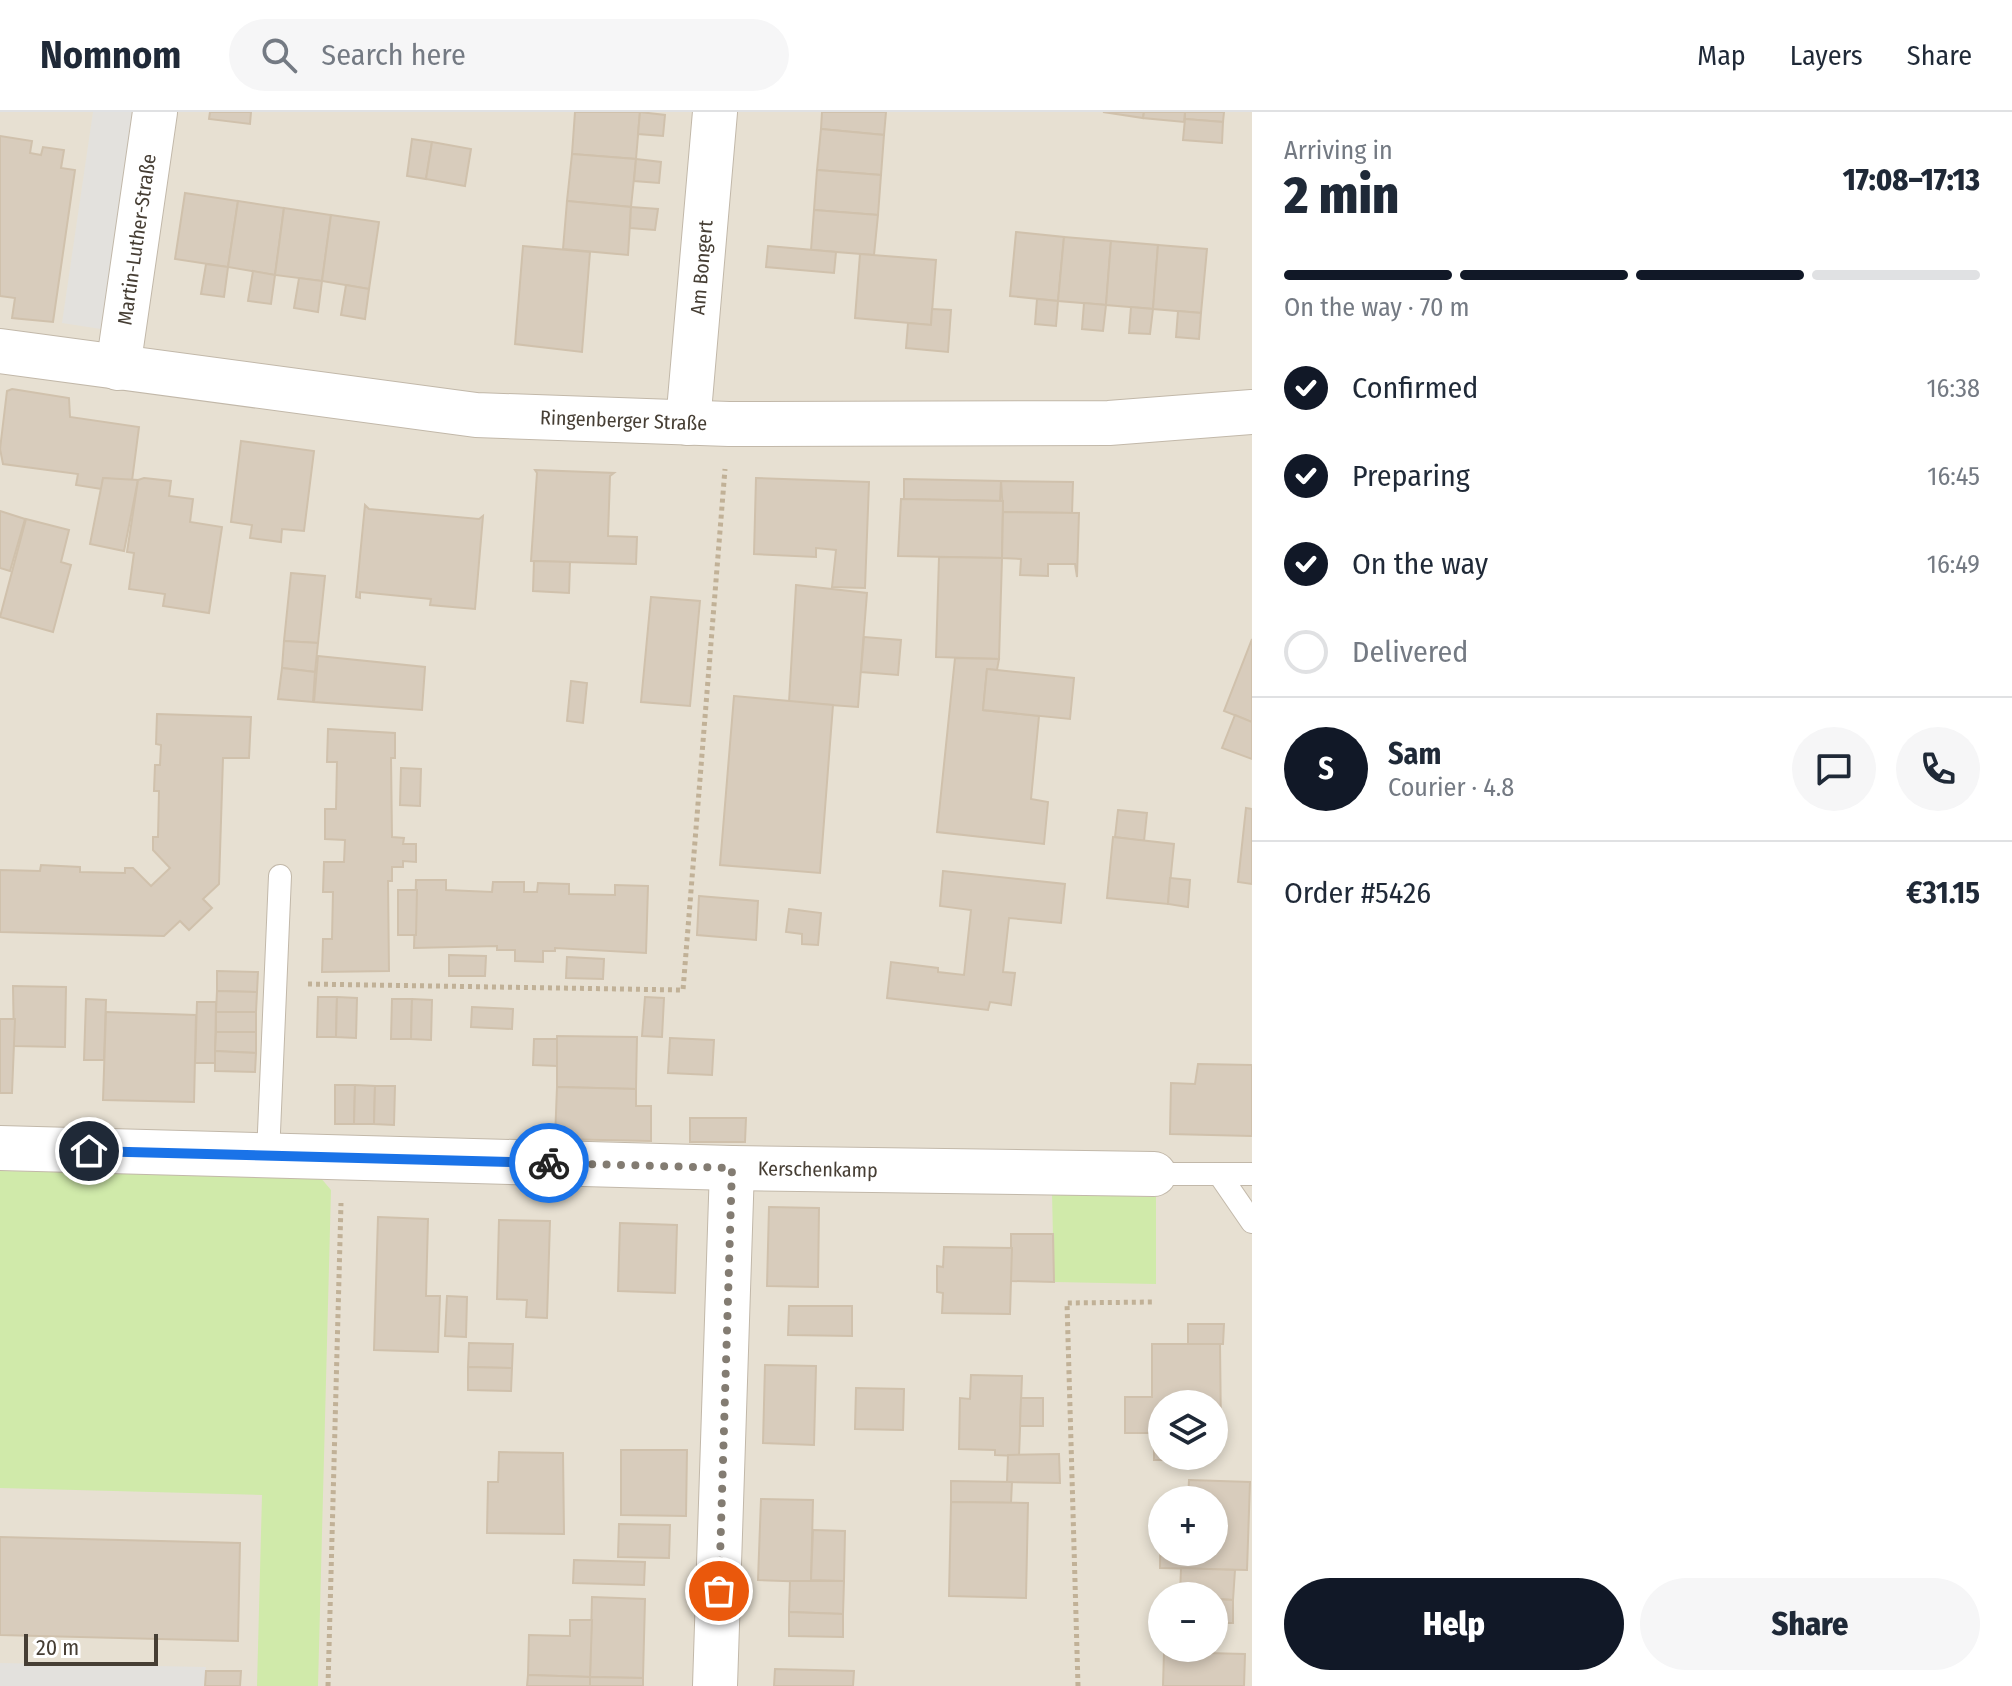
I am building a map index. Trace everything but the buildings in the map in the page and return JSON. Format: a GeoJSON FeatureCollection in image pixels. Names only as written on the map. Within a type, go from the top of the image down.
{"type":"FeatureCollection","features":[{"type":"Feature","properties":{"kind":"street","name":"Martin-Luther-Straße"},"geometry":{"type":"LineString","coordinates":[[118,368],[155,112]]}},
{"type":"Feature","properties":{"kind":"street","name":"Am Bongert"},"geometry":{"type":"LineString","coordinates":[[708,424],[715,112]]}},
{"type":"Feature","properties":{"kind":"street","name":"Ringenberger Straße"},"geometry":{"type":"LineString","coordinates":[[0,351],[476,415],[708,424],[1109,423],[1252,412]]}},
{"type":"Feature","properties":{"kind":"street","name":"Kerschenkamp"},"geometry":{"type":"LineString","coordinates":[[0,1148],[732,1168],[1154,1174]]}},
{"type":"Feature","properties":{"kind":"street"},"geometry":{"type":"LineString","coordinates":[[715,1686],[732,1168]]}},
{"type":"Feature","properties":{"kind":"lane"},"geometry":{"type":"LineString","coordinates":[[268,1155],[280,876]]}},
{"type":"Feature","properties":{"kind":"lane"},"geometry":{"type":"LineString","coordinates":[[1154,1174],[1252,1174]]}},
{"type":"Feature","properties":{"kind":"lane"},"geometry":{"type":"LineString","coordinates":[[1219,1174],[1252,1222]]}},
{"type":"Feature","properties":{"kind":"path"},"geometry":{"type":"LineString","coordinates":[[274,983],[683,990],[708,424]]}},
{"type":"Feature","properties":{"kind":"path"},"geometry":{"type":"LineString","coordinates":[[328,1686],[342,1157]]}},
{"type":"Feature","properties":{"kind":"path"},"geometry":{"type":"LineString","coordinates":[[1078,1686],[1067,1303],[1153,1302]]}},
{"type":"Feature","properties":{"kind":"shaded area"},"geometry":{"type":"Polygon","coordinates":[[[0,112],[1252,112],[1252,1686],[0,1686],[0,112]]]}},
{"type":"Feature","properties":{"kind":"shaded area"},"geometry":{"type":"Polygon","coordinates":[[[93,112],[133,112],[101,329],[62,323],[93,112]]]}},
{"type":"Feature","properties":{"kind":"shaded area"},"geometry":{"type":"Polygon","coordinates":[[[0,1663],[206,1667],[205,1686],[0,1686],[0,1663]]]}},
{"type":"Feature","properties":{"kind":"green space"},"geometry":{"type":"Polygon","coordinates":[[[0,1171],[320,1177],[331,1190],[318,1686],[257,1686],[262,1495],[0,1488],[0,1171]]]}},
{"type":"Feature","properties":{"kind":"green space"},"geometry":{"type":"Polygon","coordinates":[[[1052,1193],[1156,1197],[1156,1284],[1054,1282],[1052,1193]]]}},
{"type":"Feature","properties":{"kind":"way so far"},"geometry":{"type":"LineString","coordinates":[[549,1163],[732,1168],[719,1591]]}},
{"type":"Feature","properties":{"kind":"route"},"geometry":{"type":"LineString","coordinates":[[89,1151],[549,1163]]}}]}
